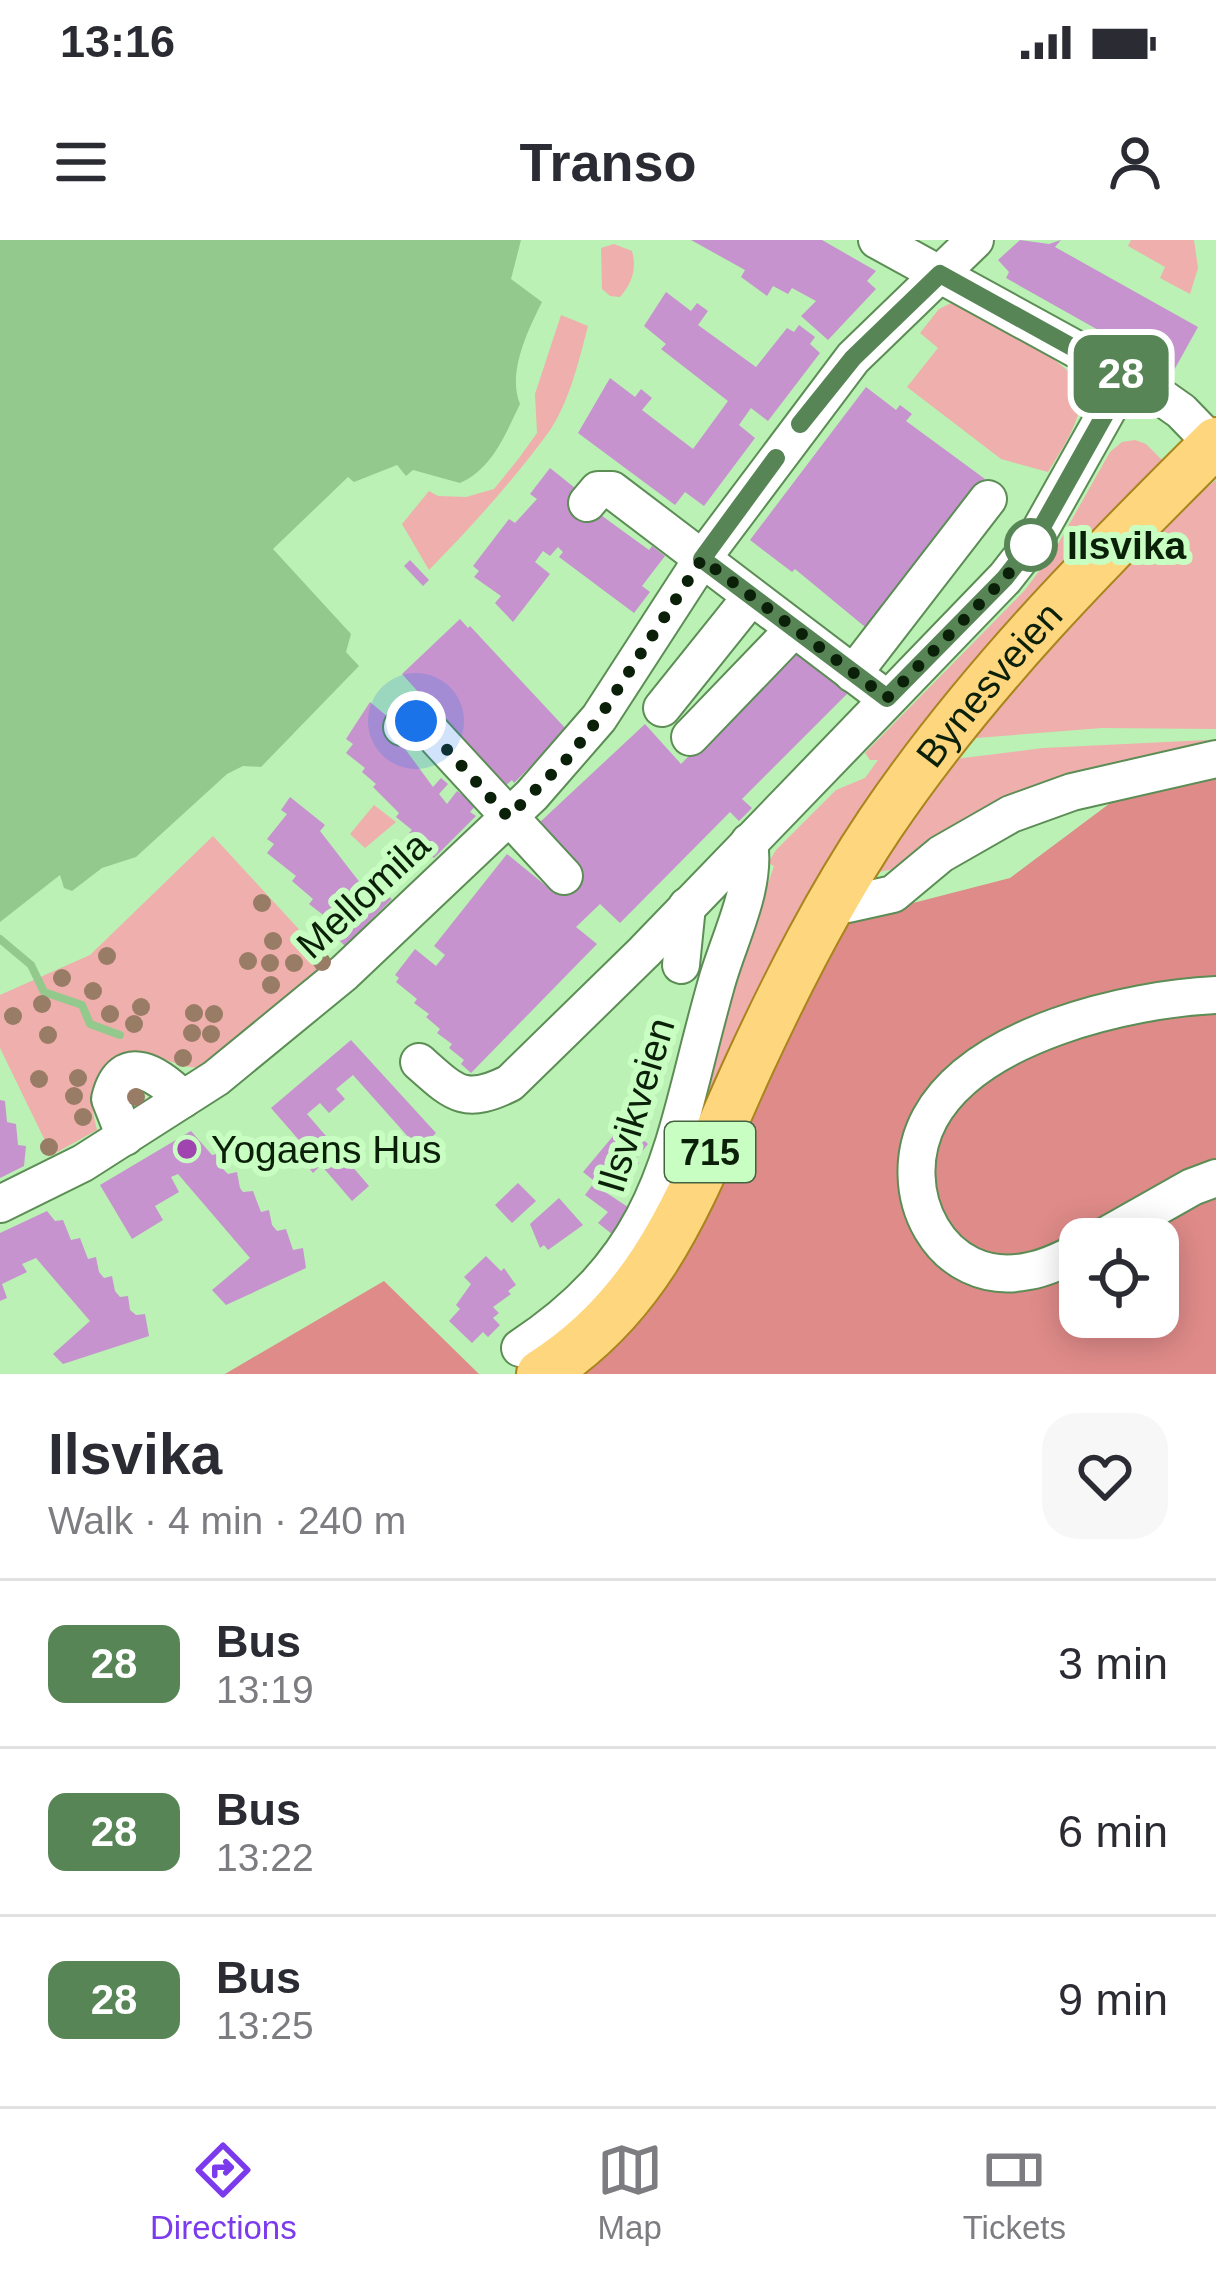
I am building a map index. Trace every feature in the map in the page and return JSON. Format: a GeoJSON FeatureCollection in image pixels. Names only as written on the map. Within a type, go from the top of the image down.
{"type":"FeatureCollection","features":[{"type":"Feature","properties":{"kind":"main road","name":"Bynesveien"},"geometry":{"type":"LineString","coordinates":[[530,1361],[601,1329],[632,1296],[683,1212],[787,983],[892,807],[1008,656],[1215,443]]}},
{"type":"Feature","properties":{"kind":"street"},"geometry":{"type":"LineString","coordinates":[[878,240],[1126,377],[1181,411],[1215,443]]}},
{"type":"Feature","properties":{"kind":"street","name":"Mellomila"},"geometry":{"type":"LineString","coordinates":[[0,1204],[125,1137],[216,1078],[344,973],[569,757],[702,559],[853,358],[975,240]]}},
{"type":"Feature","properties":{"kind":"street","name":"Ilsvikveien"},"geometry":{"type":"LineString","coordinates":[[418,1063],[461,1095],[488,1094],[510,1083],[1005,578],[1034,541],[1126,377]]}},
{"type":"Feature","properties":{"kind":"street"},"geometry":{"type":"LineString","coordinates":[[587,503],[598,490],[612,490],[887,698]]}},
{"type":"Feature","properties":{"kind":"street"},"geometry":{"type":"LineString","coordinates":[[853,674],[988,499]]}},
{"type":"Feature","properties":{"kind":"street"},"geometry":{"type":"LineString","coordinates":[[662,708],[751,597]]}},
{"type":"Feature","properties":{"kind":"street"},"geometry":{"type":"LineString","coordinates":[[690,736],[793,630]]}},
{"type":"Feature","properties":{"kind":"street"},"geometry":{"type":"LineString","coordinates":[[402,728],[408,721],[423,723],[565,876]]}},
{"type":"Feature","properties":{"kind":"street"},"geometry":{"type":"LineString","coordinates":[[836,896],[848,904],[893,894],[940,854],[1011,814],[1072,792],[1216,759]]}},
{"type":"Feature","properties":{"kind":"street","name":"Ilsvikveien"},"geometry":{"type":"LineString","coordinates":[[530,1361],[560,1322],[591,1293],[651,1209],[665,1177],[716,982],[753,865],[749,842]]}},
{"type":"Feature","properties":{"kind":"street","name":"Ilsvikveien"},"geometry":{"type":"LineString","coordinates":[[681,965],[687,906]]}},
{"type":"Feature","properties":{"kind":"street"},"geometry":{"type":"LineString","coordinates":[[1059,1259],[1027,1272],[1005,1273],[982,1268],[940,1243],[921,1210],[915,1175],[921,1138],[931,1116],[969,1076],[1048,1030],[1129,1005],[1216,995]]}},
{"type":"Feature","properties":{"kind":"street"},"geometry":{"type":"LineString","coordinates":[[125,1137],[110,1099],[117,1080],[126,1074],[135,1070],[155,1075],[183,1099]]}},
{"type":"Feature","properties":{"kind":"street"},"geometry":{"type":"LineString","coordinates":[[1137,1218],[1216,1178]]}},
{"type":"Feature","properties":{"kind":"shaded area"},"geometry":{"type":"Polygon","coordinates":[[[0,240],[521,240],[511,279],[542,302],[518,365],[520,404],[481,469],[460,483],[413,470],[406,476],[397,465],[354,482],[348,477],[273,549],[351,634],[346,652],[359,666],[261,767],[243,766],[227,774],[136,857],[102,868],[72,891],[64,888],[60,875],[0,922],[0,240]]]}},
{"type":"Feature","properties":{"kind":"shaded area"},"geometry":{"type":"Polygon","coordinates":[[[1131,240],[1194,240],[1198,268],[1190,294],[1160,278],[1165,267],[1128,246],[1131,240]]]}},
{"type":"Feature","properties":{"kind":"shaded area"},"geometry":{"type":"Polygon","coordinates":[[[614,244],[632,251],[633,258],[632,276],[620,297],[602,289],[601,248],[614,244]]]}},
{"type":"Feature","properties":{"kind":"shaded area"},"geometry":{"type":"Polygon","coordinates":[[[951,303],[1047,355],[1077,381],[1081,393],[1078,414],[1048,472],[1001,459],[907,387],[938,348],[920,333],[939,309],[951,303]]]}},
{"type":"Feature","properties":{"kind":"shaded area"},"geometry":{"type":"Polygon","coordinates":[[[561,315],[588,326],[562,409],[506,486],[429,570],[402,524],[429,491],[466,497],[494,489],[519,458],[537,433],[535,394],[561,315]]]}},
{"type":"Feature","properties":{"kind":"shaded area"},"geometry":{"type":"Polygon","coordinates":[[[1122,442],[1146,444],[1167,465],[993,647],[677,1176],[678,1148],[776,850],[836,790],[865,778],[878,760],[870,760],[865,753],[1025,590],[1054,551],[1110,452],[1122,442]]]}},
{"type":"Feature","properties":{"kind":"shaded area"},"geometry":{"type":"Polygon","coordinates":[[[1216,480],[1216,729],[1102,728],[964,739],[1171,518],[1216,480]]]}},
{"type":"Feature","properties":{"kind":"shaded area"},"geometry":{"type":"Polygon","coordinates":[[[1207,740],[1208,747],[900,868],[878,872],[875,861],[947,760],[1043,748],[1207,740]]]}},
{"type":"Feature","properties":{"kind":"shaded area"},"geometry":{"type":"Polygon","coordinates":[[[1216,776],[1216,1374],[574,1374],[833,933],[851,919],[1010,878],[1121,795],[1216,776]]]}},
{"type":"Feature","properties":{"kind":"shaded area"},"geometry":{"type":"Polygon","coordinates":[[[374,805],[396,822],[365,848],[350,834],[374,805]]]}},
{"type":"Feature","properties":{"kind":"shaded area"},"geometry":{"type":"Polygon","coordinates":[[[213,836],[330,963],[203,1067],[145,1054],[114,1064],[94,1087],[97,1130],[52,1155],[0,1048],[0,995],[90,955],[213,836]]]}},
{"type":"Feature","properties":{"kind":"shaded area"},"geometry":{"type":"Polygon","coordinates":[[[384,1281],[479,1374],[225,1374],[384,1281]]]}},
{"type":"Feature","properties":{"kind":"building"},"geometry":{"type":"Polygon","coordinates":[[[691,240],[822,240],[876,271],[867,281],[876,289],[828,340],[801,316],[816,301],[792,288],[788,294],[773,286],[767,296],[741,277],[745,270],[691,240]]]}},
{"type":"Feature","properties":{"kind":"building"},"geometry":{"type":"Polygon","coordinates":[[[1020,240],[1049,244],[1061,240],[1055,247],[1198,327],[1173,372],[1006,278],[1009,272],[998,260],[1020,240]]]}},
{"type":"Feature","properties":{"kind":"building"},"geometry":{"type":"Polygon","coordinates":[[[666,292],[691,311],[697,303],[708,311],[698,325],[756,367],[787,328],[794,332],[799,325],[815,337],[810,344],[820,353],[768,421],[751,408],[739,425],[755,438],[704,506],[685,492],[675,505],[578,433],[610,378],[635,397],[641,389],[652,398],[642,410],[693,449],[728,401],[661,349],[666,344],[644,326],[666,292]]]}},
{"type":"Feature","properties":{"kind":"building"},"geometry":{"type":"Polygon","coordinates":[[[866,387],[896,410],[900,405],[912,414],[906,421],[985,479],[870,631],[795,569],[792,572],[750,540],[866,387]]]}},
{"type":"Feature","properties":{"kind":"building"},"geometry":{"type":"Polygon","coordinates":[[[550,468],[575,488],[571,493],[576,497],[649,550],[652,546],[665,556],[642,586],[650,592],[634,613],[559,557],[563,552],[558,547],[550,556],[543,551],[535,562],[550,574],[513,622],[495,603],[501,596],[474,577],[479,571],[473,566],[509,519],[515,523],[537,499],[530,494],[550,468]]]}},
{"type":"Feature","properties":{"kind":"building"},"geometry":{"type":"Polygon","coordinates":[[[410,560],[429,580],[423,586],[404,566],[410,560]]]}},
{"type":"Feature","properties":{"kind":"building"},"geometry":{"type":"Polygon","coordinates":[[[460,619],[567,730],[514,783],[504,787],[402,674],[460,619]]]}},
{"type":"Feature","properties":{"kind":"building"},"geometry":{"type":"Polygon","coordinates":[[[793,650],[849,692],[742,799],[752,808],[739,821],[730,812],[620,923],[600,904],[576,927],[597,944],[471,1073],[395,975],[415,949],[436,966],[445,955],[434,946],[507,854],[550,889],[580,866],[539,823],[645,724],[681,764],[793,650]]]}},
{"type":"Feature","properties":{"kind":"building"},"geometry":{"type":"Polygon","coordinates":[[[370,702],[394,722],[400,742],[433,787],[441,778],[448,784],[439,794],[447,804],[457,791],[476,805],[470,812],[476,816],[434,858],[429,854],[424,859],[412,849],[418,841],[409,833],[412,830],[373,787],[376,784],[362,772],[365,768],[346,753],[353,744],[346,739],[370,702]]]}},
{"type":"Feature","properties":{"kind":"building"},"geometry":{"type":"Polygon","coordinates":[[[290,797],[325,825],[320,831],[361,884],[371,872],[390,887],[385,894],[392,899],[345,946],[334,935],[340,928],[309,904],[313,899],[292,881],[296,876],[267,853],[274,844],[267,839],[287,814],[281,810],[290,797]]]}},
{"type":"Feature","properties":{"kind":"building"},"geometry":{"type":"Polygon","coordinates":[[[351,1040],[436,1133],[419,1149],[353,1075],[336,1089],[345,1099],[329,1113],[320,1103],[307,1114],[369,1186],[352,1201],[321,1165],[313,1173],[304,1162],[312,1155],[271,1108],[351,1040]]]}},
{"type":"Feature","properties":{"kind":"building"},"geometry":{"type":"Polygon","coordinates":[[[0,1100],[5,1101],[7,1122],[16,1124],[18,1145],[26,1146],[24,1166],[0,1178],[0,1100]]]}},
{"type":"Feature","properties":{"kind":"building"},"geometry":{"type":"Polygon","coordinates":[[[624,1123],[648,1144],[635,1160],[639,1163],[617,1189],[613,1186],[608,1192],[583,1172],[624,1123]]]}},
{"type":"Feature","properties":{"kind":"building"},"geometry":{"type":"Polygon","coordinates":[[[191,1131],[212,1155],[221,1153],[223,1169],[228,1174],[237,1172],[240,1188],[253,1191],[261,1212],[269,1210],[277,1231],[286,1229],[293,1250],[303,1248],[306,1268],[226,1305],[212,1290],[250,1258],[178,1174],[171,1177],[179,1192],[155,1206],[163,1220],[132,1239],[100,1185],[191,1131]]]}},
{"type":"Feature","properties":{"kind":"building"},"geometry":{"type":"Polygon","coordinates":[[[518,1183],[536,1201],[512,1223],[495,1205],[518,1183]]]}},
{"type":"Feature","properties":{"kind":"building"},"geometry":{"type":"Polygon","coordinates":[[[593,1184],[637,1213],[617,1238],[598,1223],[608,1212],[585,1195],[593,1184]]]}},
{"type":"Feature","properties":{"kind":"building"},"geometry":{"type":"Polygon","coordinates":[[[559,1198],[583,1225],[548,1250],[544,1245],[540,1248],[530,1224],[559,1198]]]}},
{"type":"Feature","properties":{"kind":"building"},"geometry":{"type":"Polygon","coordinates":[[[47,1211],[55,1221],[63,1220],[71,1240],[80,1238],[88,1259],[96,1257],[104,1278],[112,1276],[115,1291],[120,1297],[128,1296],[130,1310],[145,1314],[149,1336],[63,1364],[53,1354],[90,1321],[36,1258],[22,1264],[27,1272],[2,1284],[7,1298],[0,1301],[0,1233],[47,1211]]]}},
{"type":"Feature","properties":{"kind":"building"},"geometry":{"type":"Polygon","coordinates":[[[486,1256],[501,1271],[504,1268],[516,1285],[493,1307],[499,1313],[493,1318],[500,1325],[488,1337],[483,1332],[472,1343],[449,1321],[471,1284],[464,1277],[486,1256]]]}},
{"type":"Feature","properties":{"kind":"waterway"},"geometry":{"type":"LineString","coordinates":[[0,939],[31,965],[44,992],[82,1005],[90,1024],[120,1035]]}},
{"type":"Feature","properties":{"kind":"bus line","name":"28"},"geometry":{"type":"LineString","coordinates":[[776,458],[702,559],[887,698],[1005,578],[1034,541],[1126,377],[940,274],[853,358],[800,424]]}},
{"type":"Feature","properties":{"kind":"place","name":"Ilsvika"},"geometry":{"type":"Point","coordinates":[1031,545]}},
{"type":"Feature","properties":{"kind":"place","name":"Yogaens Hus"},"geometry":{"type":"Point","coordinates":[187,1149]}},
{"type":"Feature","properties":{"kind":"route"},"geometry":{"type":"LineString","coordinates":[[416,721],[423,723],[508,817],[569,757],[599,718],[702,559],[887,698],[1005,578],[1034,541],[1031,545]]}}]}
